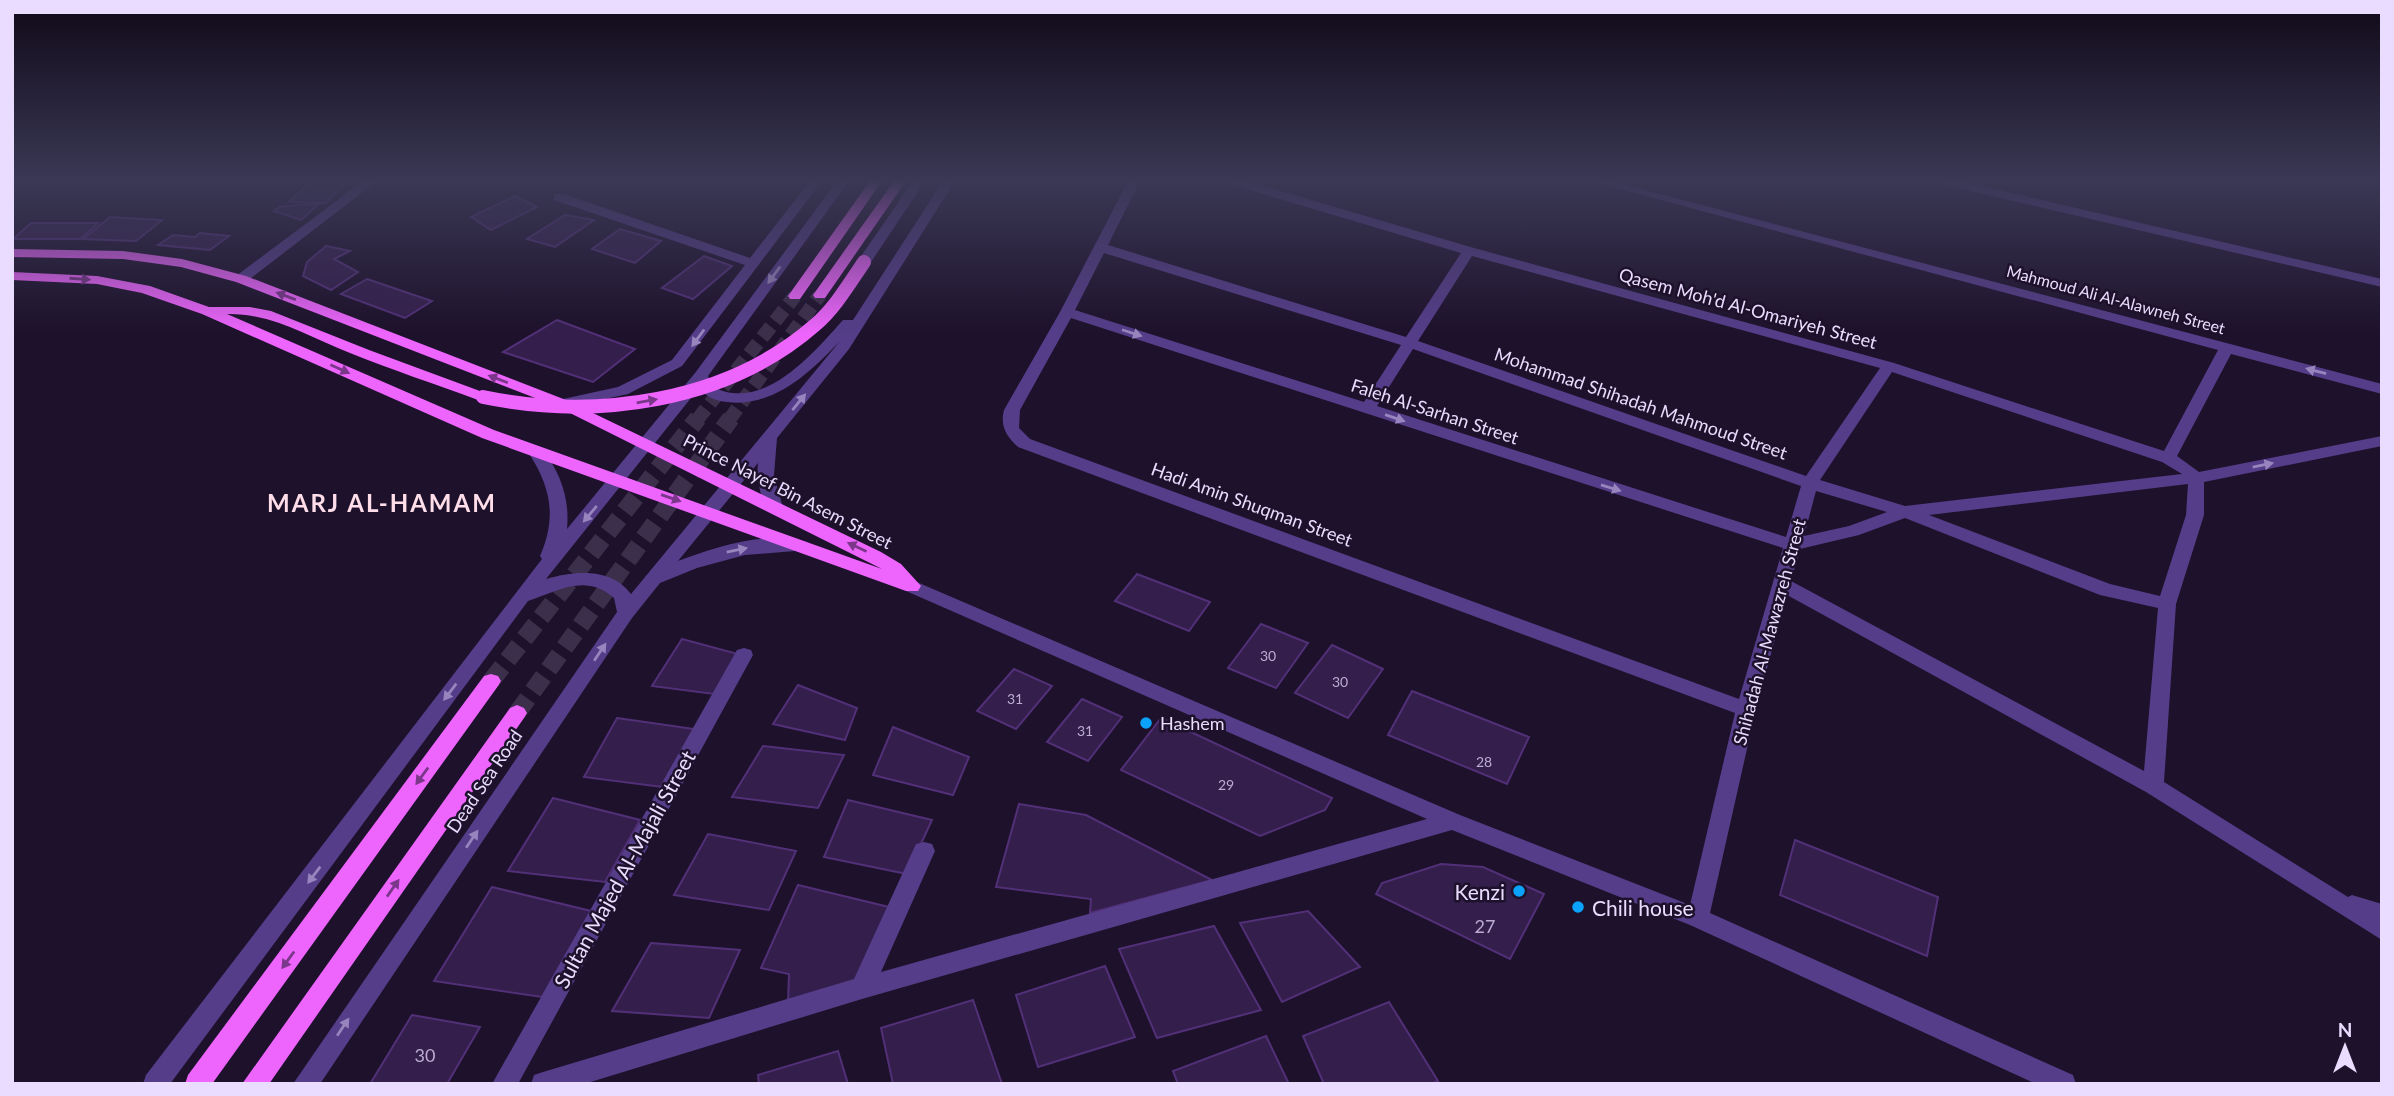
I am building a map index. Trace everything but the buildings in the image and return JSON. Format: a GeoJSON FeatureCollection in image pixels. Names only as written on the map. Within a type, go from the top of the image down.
{"type":"FeatureCollection","features":[{"type":"Feature","properties":{"kind":"main road"},"geometry":{"type":"LineString","coordinates":[[795,296],[840,232]]}},
{"type":"Feature","properties":{"kind":"main road"},"geometry":{"type":"LineString","coordinates":[[820,295],[864,232]]}},
{"type":"Feature","properties":{"kind":"main road","name":"Prince Nayef Bin Asem Street"},"geometry":{"type":"LineString","coordinates":[[12,253],[137,257],[182,263],[241,279],[561,403],[875,556],[895,568],[912,586]]}},
{"type":"Feature","properties":{"kind":"main road"},"geometry":{"type":"LineString","coordinates":[[207,311],[243,309],[273,313],[346,346],[483,397],[528,407],[599,407],[664,398],[729,377],[780,352],[815,326],[864,262]]}},
{"type":"Feature","properties":{"kind":"main road","name":"Prince Nayef Bin Asem Street"},"geometry":{"type":"LineString","coordinates":[[12,276],[97,280],[145,289],[207,311],[537,452],[912,586]]}},
{"type":"Feature","properties":{"kind":"main road"},"geometry":{"type":"LineString","coordinates":[[197,1084],[491,681]]}},
{"type":"Feature","properties":{"kind":"main road","name":"Dead Sea Road"},"geometry":{"type":"LineString","coordinates":[[254,1084],[517,713]]}},
{"type":"Feature","properties":{"kind":"street"},"geometry":{"type":"LineString","coordinates":[[241,279],[304,232]]}},
{"type":"Feature","properties":{"kind":"street"},"geometry":{"type":"LineString","coordinates":[[662,232],[753,263]]}},
{"type":"Feature","properties":{"kind":"street"},"geometry":{"type":"LineString","coordinates":[[561,403],[623,391],[677,363],[777,232]]}},
{"type":"Feature","properties":{"kind":"street"},"geometry":{"type":"LineString","coordinates":[[155,1084],[515,606],[700,376],[805,232]]}},
{"type":"Feature","properties":{"kind":"street"},"geometry":{"type":"LineString","coordinates":[[864,262],[884,232]]}},
{"type":"Feature","properties":{"kind":"street"},"geometry":{"type":"LineString","coordinates":[[700,376],[706,389],[727,398],[746,398],[774,389],[833,340],[917,232]]}},
{"type":"Feature","properties":{"kind":"street","name":"Hadi Amin Shuqman Street"},"geometry":{"type":"LineString","coordinates":[[1108,232],[1009,418],[1014,436],[1024,443],[1746,709]]}},
{"type":"Feature","properties":{"kind":"street","name":"Qasem Moh'd Al-Omariyeh Street"},"geometry":{"type":"LineString","coordinates":[[1406,232],[1889,366],[2168,458],[2190,469],[2196,478]]}},
{"type":"Feature","properties":{"kind":"street","name":"Mahmoud Ali Al-Alawneh Street"},"geometry":{"type":"LineString","coordinates":[[1793,232],[2382,389]]}},
{"type":"Feature","properties":{"kind":"street"},"geometry":{"type":"LineString","coordinates":[[2166,232],[2382,283]]}},
{"type":"Feature","properties":{"kind":"street","name":"Dead Sea Road"},"geometry":{"type":"LineString","coordinates":[[305,1084],[626,612],[708,511],[733,485],[844,346],[910,244]]}},
{"type":"Feature","properties":{"kind":"street","name":"Mohammad Shihadah Mahmoud Street"},"geometry":{"type":"LineString","coordinates":[[1100,247],[1411,343],[1810,483],[1905,512],[2106,590],[2167,604]]}},
{"type":"Feature","properties":{"kind":"street"},"geometry":{"type":"LineString","coordinates":[[1367,409],[1469,251]]}},
{"type":"Feature","properties":{"kind":"street","name":"Faleh Al-Sarhan Street"},"geometry":{"type":"LineString","coordinates":[[1067,312],[1792,545]]}},
{"type":"Feature","properties":{"kind":"street"},"geometry":{"type":"LineString","coordinates":[[2168,458],[2228,346]]}},
{"type":"Feature","properties":{"kind":"street","name":"Shihadah Al-Mawazreh Street"},"geometry":{"type":"LineString","coordinates":[[1698,918],[1746,709],[1810,483],[1889,366]]}},
{"type":"Feature","properties":{"kind":"street"},"geometry":{"type":"LineString","coordinates":[[774,433],[765,468],[769,495],[775,508]]}},
{"type":"Feature","properties":{"kind":"street"},"geometry":{"type":"LineString","coordinates":[[1792,545],[1853,531],[1905,512],[2196,478],[2382,441]]}},
{"type":"Feature","properties":{"kind":"street"},"geometry":{"type":"LineString","coordinates":[[537,452],[557,485],[561,505],[552,550],[540,574]]}},
{"type":"Feature","properties":{"kind":"street"},"geometry":{"type":"LineString","coordinates":[[2153,786],[2167,604],[2195,515],[2196,478]]}},
{"type":"Feature","properties":{"kind":"street"},"geometry":{"type":"LineString","coordinates":[[650,581],[728,551],[781,544],[805,547]]}},
{"type":"Feature","properties":{"kind":"street"},"geometry":{"type":"LineString","coordinates":[[515,606],[541,588],[583,578],[607,582],[616,588],[623,594],[626,612]]}},
{"type":"Feature","properties":{"kind":"street"},"geometry":{"type":"LineString","coordinates":[[1781,584],[2153,786],[2382,930]]}},
{"type":"Feature","properties":{"kind":"street"},"geometry":{"type":"LineString","coordinates":[[912,586],[1453,821],[1698,918],[2064,1084]]}},
{"type":"Feature","properties":{"kind":"street","name":"Sultan Majed Al-Majali Street"},"geometry":{"type":"LineString","coordinates":[[504,1084],[744,655]]}},
{"type":"Feature","properties":{"kind":"street"},"geometry":{"type":"LineString","coordinates":[[543,1084],[862,988],[1453,821]]}},
{"type":"Feature","properties":{"kind":"street"},"geometry":{"type":"LineString","coordinates":[[862,988],[924,850]]}},
{"type":"Feature","properties":{"kind":"street"},"geometry":{"type":"LineString","coordinates":[[2326,897],[2382,914]]}},
{"type":"Feature","properties":{"kind":"tunnel"},"geometry":{"type":"LineString","coordinates":[[729,420],[820,295]]}},
{"type":"Feature","properties":{"kind":"tunnel"},"geometry":{"type":"LineString","coordinates":[[697,420],[795,296]]}},
{"type":"Feature","properties":{"kind":"tunnel"},"geometry":{"type":"LineString","coordinates":[[491,681],[698,418]]}},
{"type":"Feature","properties":{"kind":"tunnel"},"geometry":{"type":"LineString","coordinates":[[517,713],[731,418]]}},
{"type":"Feature","properties":{"kind":"place","name":"Hashem"},"geometry":{"type":"Point","coordinates":[1146,723]}},
{"type":"Feature","properties":{"kind":"place","name":"Kenzi"},"geometry":{"type":"Point","coordinates":[1519,891]}},
{"type":"Feature","properties":{"kind":"place","name":"Chili house"},"geometry":{"type":"Point","coordinates":[1578,907]}},
{"type":"Feature","properties":{"kind":"district","name":"MARJ AL-HAMAM"},"geometry":{"type":"Point","coordinates":[382,502]}}]}
